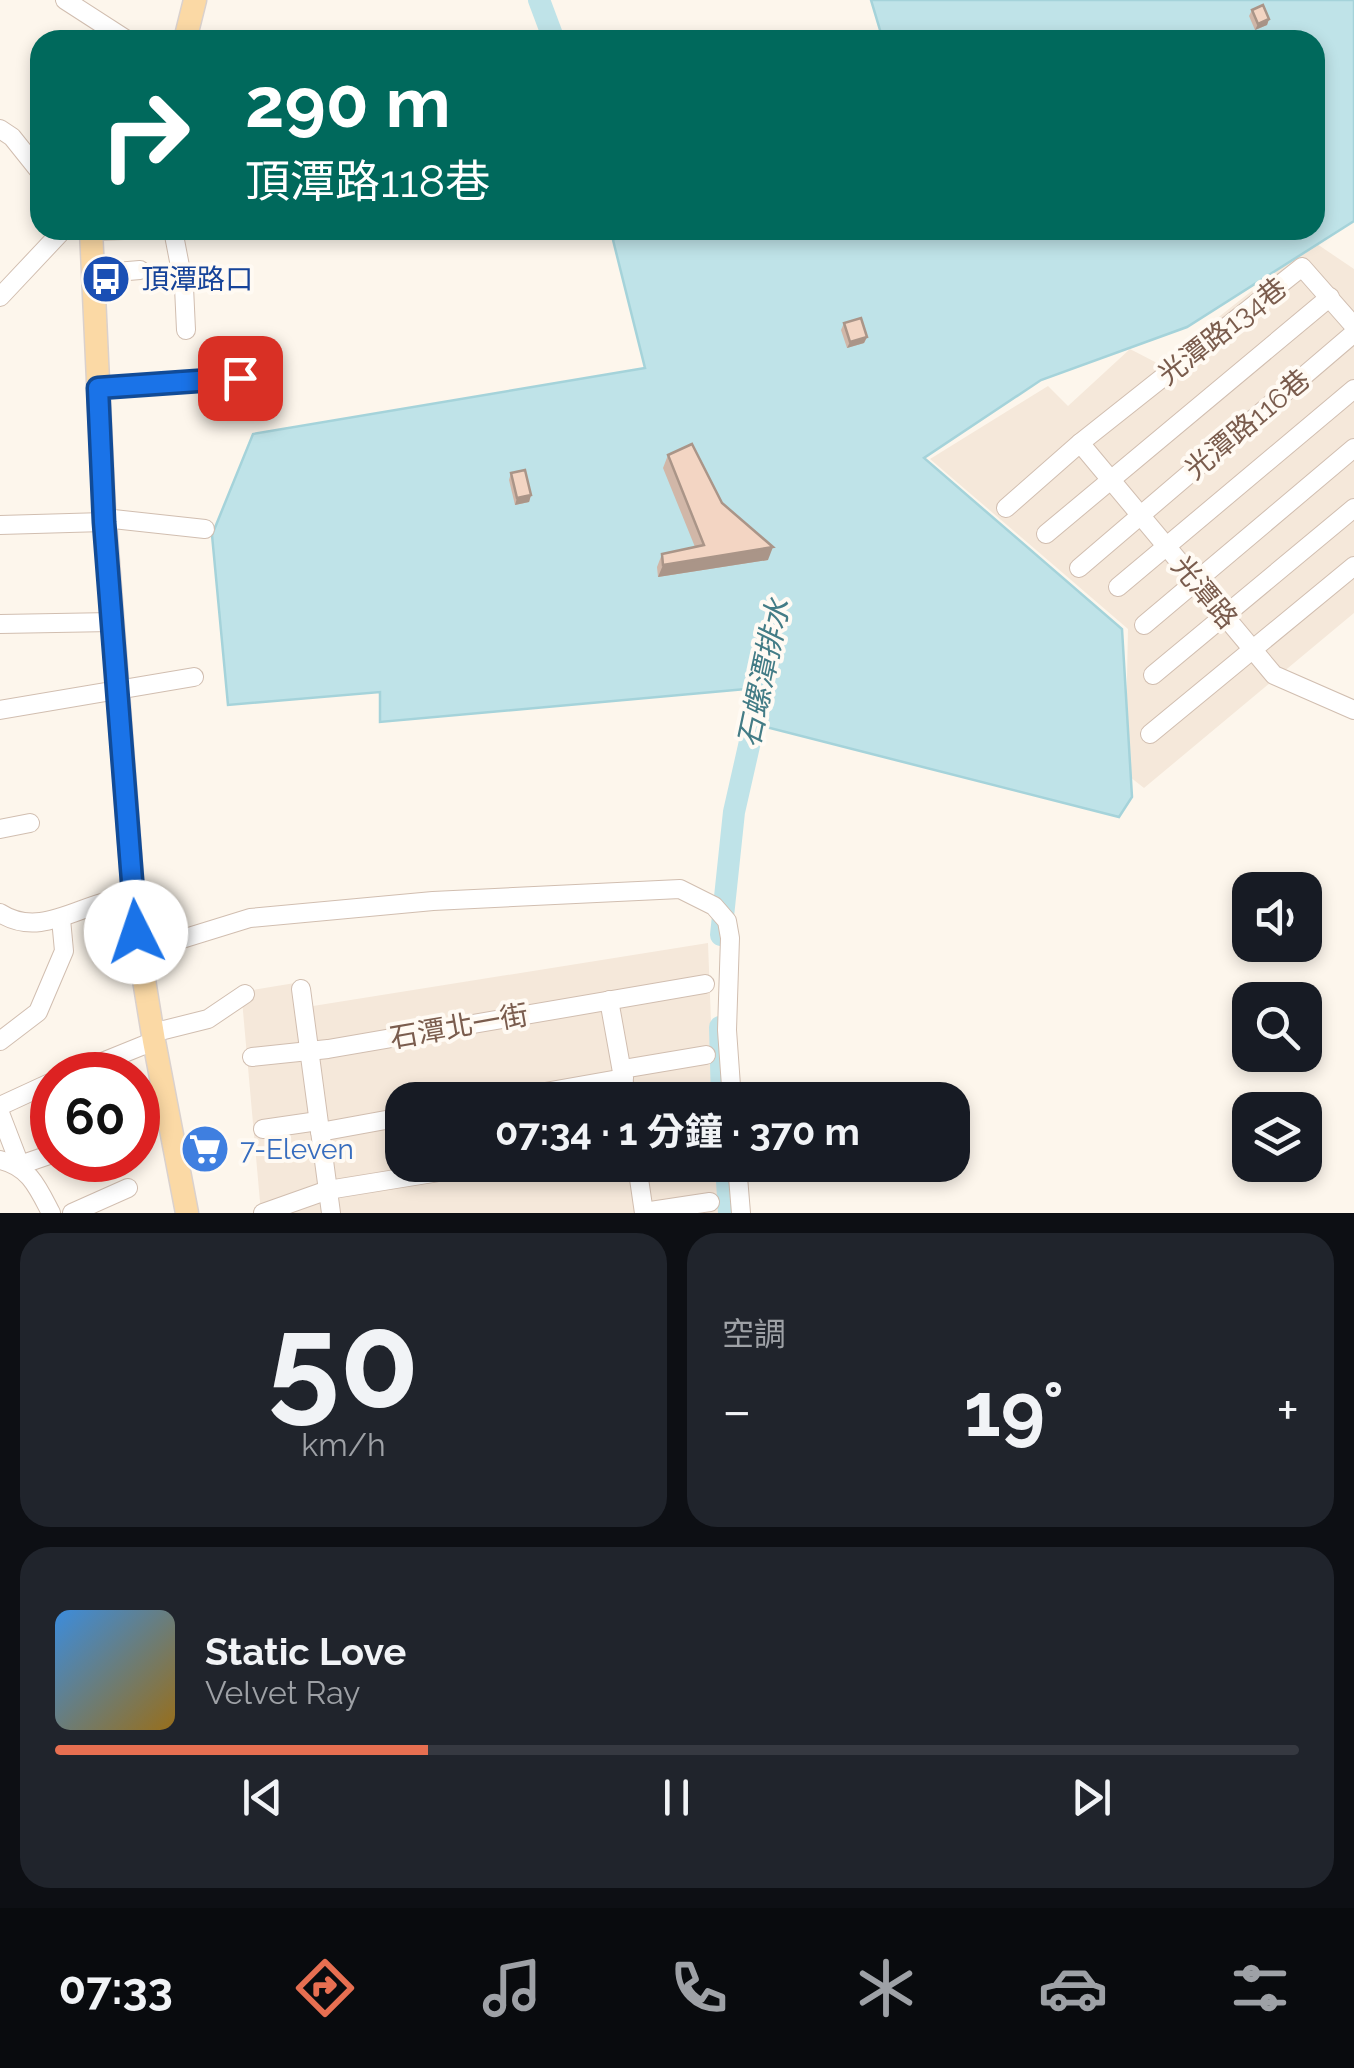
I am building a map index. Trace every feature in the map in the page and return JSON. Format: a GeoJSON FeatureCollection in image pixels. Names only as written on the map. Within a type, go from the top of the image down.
{"type":"FeatureCollection","features":[{"type":"Feature","properties":{"kind":"main road"},"geometry":{"type":"LineString","coordinates":[[188,30],[195,0]]}},
{"type":"Feature","properties":{"kind":"main road"},"geometry":{"type":"LineString","coordinates":[[91,240],[104,520],[134,902],[153,1037],[187,1213]]}},
{"type":"Feature","properties":{"kind":"street"},"geometry":{"type":"LineString","coordinates":[[64,0],[111,30]]}},
{"type":"Feature","properties":{"kind":"street"},"geometry":{"type":"LineString","coordinates":[[0,129],[30,160]]}},
{"type":"Feature","properties":{"kind":"street"},"geometry":{"type":"LineString","coordinates":[[0,297],[54,240]]}},
{"type":"Feature","properties":{"kind":"street"},"geometry":{"type":"LineString","coordinates":[[175,240],[184,287],[186,330]]}},
{"type":"Feature","properties":{"kind":"street","name":"光潭路134巷"},"geometry":{"type":"LineString","coordinates":[[1080,443],[1302,267],[1354,326]]}},
{"type":"Feature","properties":{"kind":"street"},"geometry":{"type":"LineString","coordinates":[[92,274],[140,270]]}},
{"type":"Feature","properties":{"kind":"street"},"geometry":{"type":"LineString","coordinates":[[1046,534],[1330,298]]}},
{"type":"Feature","properties":{"kind":"street","name":"光潭路116巷"},"geometry":{"type":"LineString","coordinates":[[1078,568],[1354,333]]}},
{"type":"Feature","properties":{"kind":"street"},"geometry":{"type":"LineString","coordinates":[[98,388],[240,378]]}},
{"type":"Feature","properties":{"kind":"street"},"geometry":{"type":"LineString","coordinates":[[1118,587],[1354,389]]}},
{"type":"Feature","properties":{"kind":"street"},"geometry":{"type":"LineString","coordinates":[[1006,508],[1080,443]]}},
{"type":"Feature","properties":{"kind":"street","name":"光潭路"},"geometry":{"type":"LineString","coordinates":[[1080,443],[1274,675],[1354,710]]}},
{"type":"Feature","properties":{"kind":"street"},"geometry":{"type":"LineString","coordinates":[[1144,625],[1354,448]]}},
{"type":"Feature","properties":{"kind":"street"},"geometry":{"type":"LineString","coordinates":[[1153,675],[1354,508]]}},
{"type":"Feature","properties":{"kind":"street"},"geometry":{"type":"LineString","coordinates":[[0,525],[104,520],[206,529]]}},
{"type":"Feature","properties":{"kind":"street"},"geometry":{"type":"LineString","coordinates":[[1150,734],[1354,566]]}},
{"type":"Feature","properties":{"kind":"street"},"geometry":{"type":"LineString","coordinates":[[0,624],[112,622]]}},
{"type":"Feature","properties":{"kind":"street"},"geometry":{"type":"LineString","coordinates":[[0,710],[194,677]]}},
{"type":"Feature","properties":{"kind":"street"},"geometry":{"type":"LineString","coordinates":[[0,829],[30,823]]}},
{"type":"Feature","properties":{"kind":"street"},"geometry":{"type":"LineString","coordinates":[[140,952],[250,918],[433,901],[680,889],[714,906],[727,921],[730,938],[726,1030],[730,1082]]}},
{"type":"Feature","properties":{"kind":"street"},"geometry":{"type":"LineString","coordinates":[[0,913],[6,918],[42,922],[110,902],[134,902]]}},
{"type":"Feature","properties":{"kind":"street"},"geometry":{"type":"LineString","coordinates":[[0,1041],[38,1012],[64,952],[61,919]]}},
{"type":"Feature","properties":{"kind":"street","name":"石潭北一街"},"geometry":{"type":"LineString","coordinates":[[252,1057],[309,1051],[705,984]]}},
{"type":"Feature","properties":{"kind":"street"},"geometry":{"type":"LineString","coordinates":[[301,990],[331,1213]]}},
{"type":"Feature","properties":{"kind":"street"},"geometry":{"type":"LineString","coordinates":[[120,1052],[208,1019],[245,994]]}},
{"type":"Feature","properties":{"kind":"street"},"geometry":{"type":"LineString","coordinates":[[609,1000],[625,1082]]}},
{"type":"Feature","properties":{"kind":"street"},"geometry":{"type":"LineString","coordinates":[[586,1082],[706,1055]]}},
{"type":"Feature","properties":{"kind":"street"},"geometry":{"type":"LineString","coordinates":[[0,1106],[30,1092]]}},
{"type":"Feature","properties":{"kind":"street"},"geometry":{"type":"LineString","coordinates":[[0,1114],[20,1165],[35,1183],[45,1210]]}},
{"type":"Feature","properties":{"kind":"street"},"geometry":{"type":"LineString","coordinates":[[263,1129],[385,1119]]}},
{"type":"Feature","properties":{"kind":"street"},"geometry":{"type":"LineString","coordinates":[[0,1160],[20,1165],[30,1162]]}},
{"type":"Feature","properties":{"kind":"street"},"geometry":{"type":"LineString","coordinates":[[263,1213],[328,1190],[385,1181]]}},
{"type":"Feature","properties":{"kind":"street"},"geometry":{"type":"LineString","coordinates":[[640,1182],[644,1212],[710,1202]]}},
{"type":"Feature","properties":{"kind":"street"},"geometry":{"type":"LineString","coordinates":[[738,1182],[741,1213]]}},
{"type":"Feature","properties":{"kind":"street"},"geometry":{"type":"LineString","coordinates":[[72,1213],[128,1188]]}},
{"type":"Feature","properties":{"kind":"shaded area"},"geometry":{"type":"Polygon","coordinates":[[[1314,242],[1354,269],[1354,613],[1144,788],[1125,773],[1128,629],[930,459],[1048,386],[1068,406],[1130,349],[1159,364],[1314,242]]]}},
{"type":"Feature","properties":{"kind":"shaded area"},"geometry":{"type":"Polygon","coordinates":[[[708,943],[713,1082],[385,1082],[385,1182],[717,1182],[718,1213],[261,1213],[242,1000],[253,990],[307,981],[313,1006],[708,943]]]}},
{"type":"Feature","properties":{"kind":"water"},"geometry":{"type":"Polygon","coordinates":[[[871,0],[1354,0],[1354,221],[1325,239],[1325,30],[880,30],[871,0]]]}},
{"type":"Feature","properties":{"kind":"water"},"geometry":{"type":"Polygon","coordinates":[[[613,240],[1324,240],[1187,327],[1041,380],[924,458],[1122,629],[1132,797],[1119,817],[762,726],[769,694],[746,689],[380,722],[380,692],[228,705],[212,535],[253,434],[645,368],[613,240]]]}},
{"type":"Feature","properties":{"kind":"building"},"geometry":{"type":"Polygon","coordinates":[[[1263,5],[1269,19],[1258,24],[1252,10],[1263,5]]]}},
{"type":"Feature","properties":{"kind":"building"},"geometry":{"type":"Polygon","coordinates":[[[861,318],[867,337],[850,342],[844,323],[861,318]]]}},
{"type":"Feature","properties":{"kind":"building"},"geometry":{"type":"Polygon","coordinates":[[[692,444],[722,503],[773,547],[663,565],[662,554],[704,545],[668,455],[692,444]]]}},
{"type":"Feature","properties":{"kind":"building"},"geometry":{"type":"Polygon","coordinates":[[[525,470],[531,495],[517,498],[511,473],[525,470]]]}},
{"type":"Feature","properties":{"kind":"waterway","name":"石螺潭排水"},"geometry":{"type":"LineString","coordinates":[[539,0],[550,30]]}},
{"type":"Feature","properties":{"kind":"waterway","name":"石螺潭排水"},"geometry":{"type":"LineString","coordinates":[[721,935],[734,812],[768,662]]}},
{"type":"Feature","properties":{"kind":"waterway","name":"石螺潭排水"},"geometry":{"type":"LineString","coordinates":[[720,1027],[722,1082]]}},
{"type":"Feature","properties":{"kind":"waterway","name":"石螺潭排水"},"geometry":{"type":"LineString","coordinates":[[727,1182],[729,1213]]}},
{"type":"Feature","properties":{"kind":"place","name":"頂潭路口"},"geometry":{"type":"Point","coordinates":[106,279]}},
{"type":"Feature","properties":{"kind":"place","name":"7-Eleven"},"geometry":{"type":"Point","coordinates":[205,1149]}},
{"type":"Feature","properties":{"kind":"route"},"geometry":{"type":"LineString","coordinates":[[136,932],[104,522],[98,388],[240,378]]}}]}
